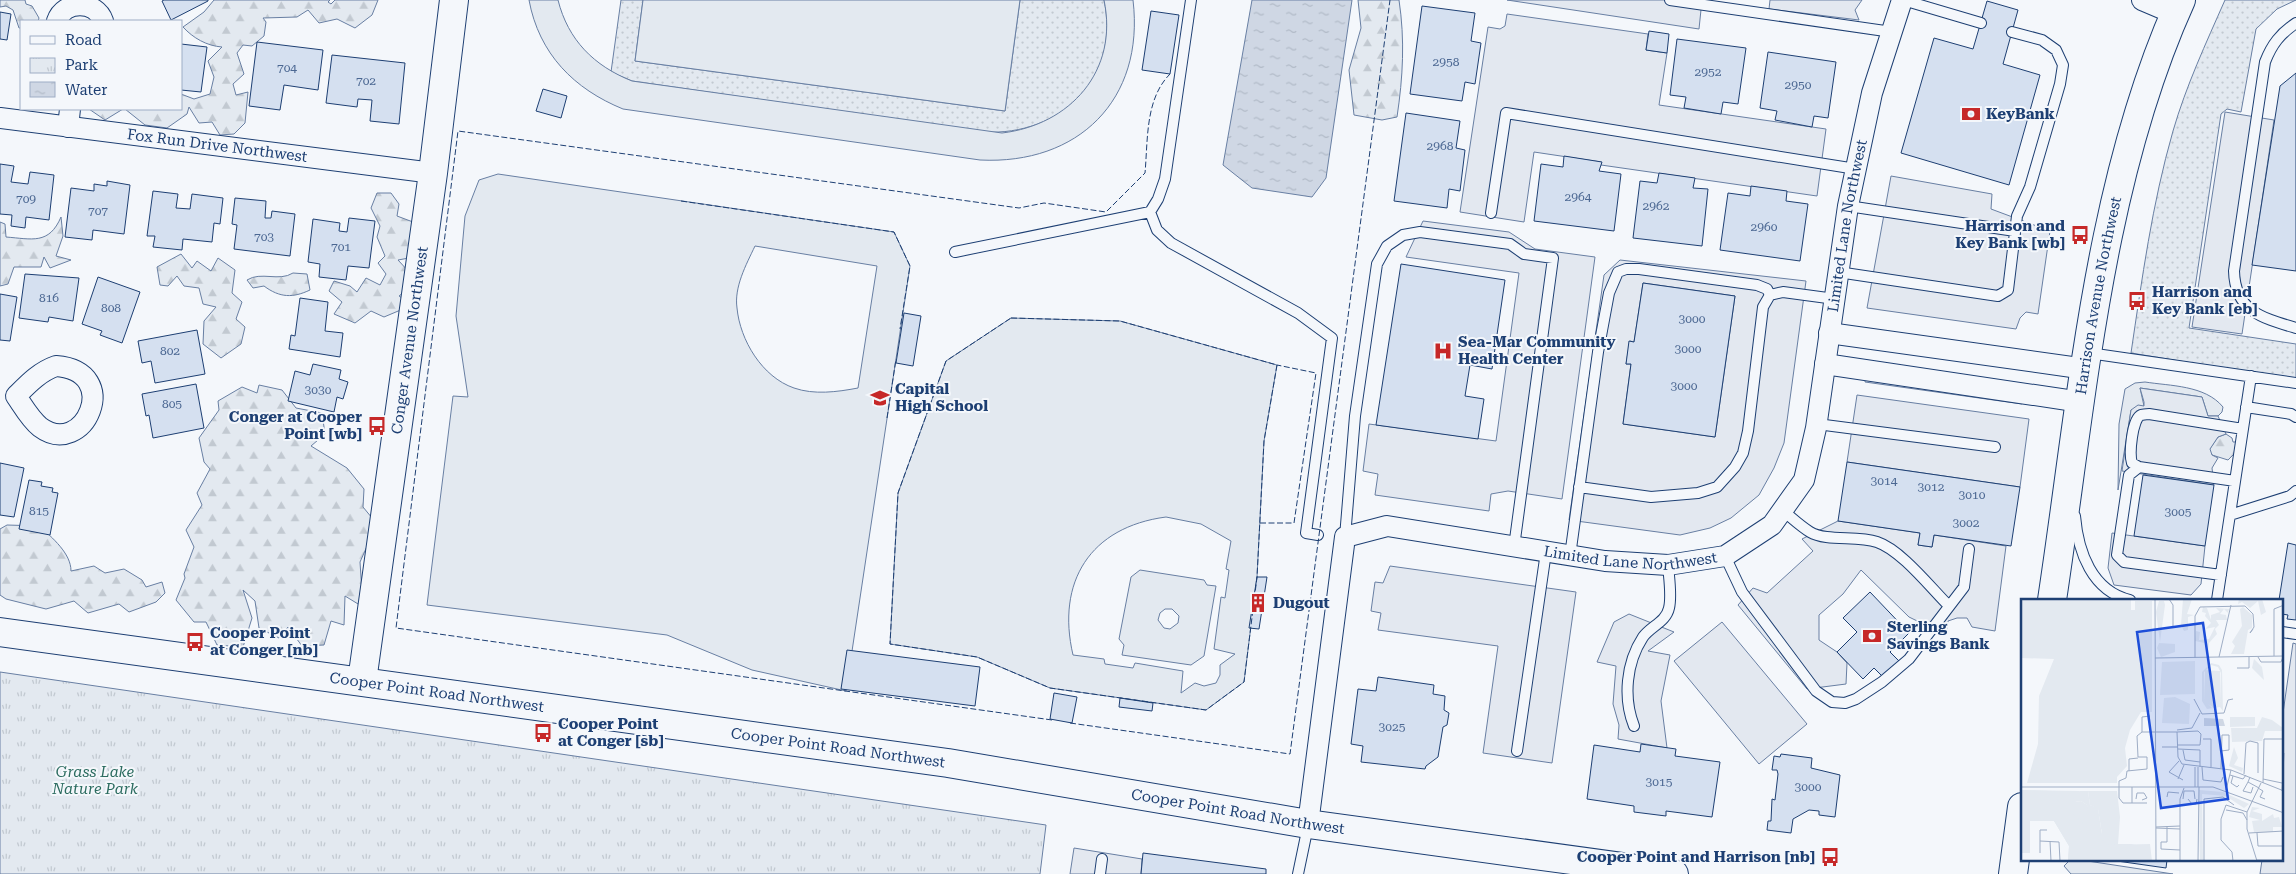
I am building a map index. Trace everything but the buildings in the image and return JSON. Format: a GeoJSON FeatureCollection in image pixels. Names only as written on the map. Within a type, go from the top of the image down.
{"type":"FeatureCollection","features":[{"type":"Feature","properties":{"kind":"main road","name":"Conger Avenue Northwest"},"geometry":{"type":"LineString","coordinates":[[362,681],[433,173],[454,0]]}},
{"type":"Feature","properties":{"kind":"main road","name":"Harrison Avenue Northwest"},"geometry":{"type":"LineString","coordinates":[[2052,599],[2087,361],[2110,228],[2122,174],[2149,86],[2178,7]]}},
{"type":"Feature","properties":{"kind":"main road","name":"Cooper Point Road Northwest"},"geometry":{"type":"LineString","coordinates":[[0,632],[948,763],[1308,824],[1674,874]]}},
{"type":"Feature","properties":{"kind":"main road"},"geometry":{"type":"LineString","coordinates":[[2013,874],[2021,814]]}},
{"type":"Feature","properties":{"kind":"street","name":"Limited Lane Northwest"},"geometry":{"type":"LineString","coordinates":[[1345,538],[1387,526],[1605,562],[1668,566],[1725,556],[1772,525],[1804,480],[1817,424],[1848,206],[1872,93],[1902,0]]}},
{"type":"Feature","properties":{"kind":"street"},"geometry":{"type":"LineString","coordinates":[[2142,0],[2178,7]]}},
{"type":"Feature","properties":{"kind":"street"},"geometry":{"type":"LineString","coordinates":[[57,20],[61,12],[67,6],[83,3],[97,9],[102,20]]}},
{"type":"Feature","properties":{"kind":"street","name":"Fox Run Drive Northwest"},"geometry":{"type":"LineString","coordinates":[[0,118],[69,118],[433,173]]}},
{"type":"Feature","properties":{"kind":"street"},"geometry":{"type":"LineString","coordinates":[[1830,333],[2087,361]]}},
{"type":"Feature","properties":{"kind":"street"},"geometry":{"type":"LineString","coordinates":[[1825,364],[2081,402]]}},
{"type":"Feature","properties":{"kind":"street"},"geometry":{"type":"LineString","coordinates":[[1308,824],[1345,538]]}},
{"type":"Feature","properties":{"kind":"lane"},"geometry":{"type":"LineString","coordinates":[[955,252],[1150,212],[1158,200],[1166,179],[1191,0]]}},
{"type":"Feature","properties":{"kind":"lane"},"geometry":{"type":"LineString","coordinates":[[1670,0],[1892,32]]}},
{"type":"Feature","properties":{"kind":"lane"},"geometry":{"type":"LineString","coordinates":[[1902,0],[1981,23]]}},
{"type":"Feature","properties":{"kind":"lane"},"geometry":{"type":"LineString","coordinates":[[2294,25],[2282,33],[2271,47],[2265,62],[2234,271],[2234,287],[2242,302],[2253,312],[2272,321],[2296,328]]}},
{"type":"Feature","properties":{"kind":"lane"},"geometry":{"type":"LineString","coordinates":[[1838,272],[1998,296],[2008,290],[2017,216],[2030,187],[2060,84],[2063,65],[2056,50],[2042,40],[2012,32]]}},
{"type":"Feature","properties":{"kind":"lane"},"geometry":{"type":"LineString","coordinates":[[1492,213],[1506,113],[1856,169]]}},
{"type":"Feature","properties":{"kind":"lane"},"geometry":{"type":"LineString","coordinates":[[1848,206],[2015,231]]}},
{"type":"Feature","properties":{"kind":"lane"},"geometry":{"type":"LineString","coordinates":[[1150,212],[1157,230],[1171,243],[1298,312],[1332,338],[1306,533],[1318,534]]}},
{"type":"Feature","properties":{"kind":"lane"},"geometry":{"type":"LineString","coordinates":[[1345,538],[1355,416],[1377,264],[1387,246],[1403,235],[1420,232],[1510,244],[1524,254],[1553,258],[1514,547]]}},
{"type":"Feature","properties":{"kind":"lane"},"geometry":{"type":"LineString","coordinates":[[1570,556],[1608,293],[1618,272],[1626,269],[1639,269],[1757,285],[1767,289],[1770,295]]}},
{"type":"Feature","properties":{"kind":"lane"},"geometry":{"type":"LineString","coordinates":[[1580,487],[1651,497],[1698,493],[1717,487],[1735,467],[1743,453],[1748,431],[1763,307],[1770,295],[1783,292],[1835,299]]}},
{"type":"Feature","properties":{"kind":"lane"},"geometry":{"type":"LineString","coordinates":[[2087,361],[2251,376],[2296,383]]}},
{"type":"Feature","properties":{"kind":"lane"},"geometry":{"type":"LineString","coordinates":[[2217,599],[2251,376]]}},
{"type":"Feature","properties":{"kind":"lane"},"geometry":{"type":"LineString","coordinates":[[2246,407],[2291,414],[2296,417]]}},
{"type":"Feature","properties":{"kind":"lane"},"geometry":{"type":"LineString","coordinates":[[2235,481],[2139,467],[2132,463],[2130,456],[2135,420],[2141,415],[2243,429]]}},
{"type":"Feature","properties":{"kind":"lane"},"geometry":{"type":"LineString","coordinates":[[1817,424],[1995,448]]}},
{"type":"Feature","properties":{"kind":"lane"},"geometry":{"type":"LineString","coordinates":[[2073,465],[2076,525],[2086,560],[2094,578],[2104,588],[2116,597],[2125,599]]}},
{"type":"Feature","properties":{"kind":"lane"},"geometry":{"type":"LineString","coordinates":[[2139,467],[2129,474],[2116,555],[2124,562],[2221,576]]}},
{"type":"Feature","properties":{"kind":"lane"},"geometry":{"type":"LineString","coordinates":[[2230,515],[2290,496],[2296,491]]}},
{"type":"Feature","properties":{"kind":"lane"},"geometry":{"type":"LineString","coordinates":[[1782,510],[1810,532],[1820,535],[1859,537],[1879,542],[1895,553],[1949,606]]}},
{"type":"Feature","properties":{"kind":"lane"},"geometry":{"type":"LineString","coordinates":[[1725,556],[1742,592],[1816,691],[1832,702],[1845,704],[1882,682],[1908,659],[1964,588],[1969,549]]}},
{"type":"Feature","properties":{"kind":"lane"},"geometry":{"type":"LineString","coordinates":[[1518,751],[1546,552]]}},
{"type":"Feature","properties":{"kind":"lane"},"geometry":{"type":"LineString","coordinates":[[1634,726],[1628,697],[1630,668],[1644,636],[1663,619],[1669,608],[1668,566]]}},
{"type":"Feature","properties":{"kind":"lane"},"geometry":{"type":"LineString","coordinates":[[1298,874],[1308,824]]}},
{"type":"Feature","properties":{"kind":"lane"},"geometry":{"type":"LineString","coordinates":[[1100,874],[1102,858]]}},
{"type":"Feature","properties":{"kind":"green space"},"geometry":{"type":"Polygon","coordinates":[[[0,0],[25,0],[26,4],[32,6],[39,18],[38,20],[20,20],[19,28],[13,10],[6,6],[0,7],[0,0]]]}},
{"type":"Feature","properties":{"kind":"green space"},"geometry":{"type":"Polygon","coordinates":[[[214,0],[330,0],[328,2],[331,4],[335,0],[378,0],[372,15],[355,28],[337,19],[319,23],[308,10],[297,17],[263,18],[266,22],[264,36],[252,46],[243,45],[237,53],[244,74],[233,84],[236,95],[248,92],[245,123],[234,134],[220,135],[212,122],[199,123],[189,107],[187,114],[167,128],[145,125],[126,110],[182,110],[182,94],[194,99],[210,94],[214,77],[208,61],[222,47],[201,41],[183,27],[204,12],[214,0]]]}},
{"type":"Feature","properties":{"kind":"green space"},"geometry":{"type":"Polygon","coordinates":[[[529,0],[558,0],[568,27],[584,50],[606,68],[632,81],[1002,133],[1027,128],[1049,119],[1068,106],[1084,90],[1096,71],[1104,50],[1107,26],[1104,0],[1133,0],[1134,36],[1128,68],[1116,96],[1098,119],[1075,138],[1047,151],[1015,159],[980,160],[623,109],[589,91],[561,67],[541,37],[529,0]]]}},
{"type":"Feature","properties":{"kind":"green space"},"geometry":{"type":"Polygon","coordinates":[[[621,0],[643,0],[635,61],[1005,111],[1020,0],[1104,0],[1107,29],[1103,55],[1094,78],[1079,97],[1060,113],[1037,124],[1012,131],[984,132],[632,81],[611,72],[621,0]]]}},
{"type":"Feature","properties":{"kind":"green space"},"geometry":{"type":"Polygon","coordinates":[[[643,0],[1020,0],[1005,111],[635,61],[643,0]]]}},
{"type":"Feature","properties":{"kind":"green space"},"geometry":{"type":"Polygon","coordinates":[[[1358,0],[1399,0],[1402,58],[1397,117],[1382,120],[1354,115],[1349,70],[1361,28],[1358,0]]]}},
{"type":"Feature","properties":{"kind":"green space"},"geometry":{"type":"Polygon","coordinates":[[[2225,0],[2296,0],[2277,9],[2256,29],[2241,112],[2227,109],[2221,114],[2189,328],[2296,344],[2296,380],[2131,353],[2148,242],[2159,186],[2173,131],[2197,65],[2225,0]]]}},
{"type":"Feature","properties":{"kind":"green space"},"geometry":{"type":"Polygon","coordinates":[[[90,110],[121,110],[105,120],[90,110]]]}},
{"type":"Feature","properties":{"kind":"green space"},"geometry":{"type":"Polygon","coordinates":[[[498,174],[894,232],[910,266],[846,691],[752,670],[667,635],[427,605],[453,396],[468,397],[456,316],[465,216],[479,180],[498,174]],[[755,246],[739,284],[737,308],[739,320],[748,344],[763,366],[782,383],[809,392],[842,391],[858,388],[877,266],[755,246]]]}},
{"type":"Feature","properties":{"kind":"green space"},"geometry":{"type":"Polygon","coordinates":[[[377,193],[391,193],[399,204],[397,216],[413,222],[409,258],[398,260],[410,273],[408,289],[399,296],[405,300],[403,309],[384,317],[371,311],[355,323],[334,314],[342,302],[329,291],[334,281],[350,286],[357,292],[366,278],[380,285],[386,274],[378,263],[385,256],[377,237],[380,226],[371,208],[377,193]]]}},
{"type":"Feature","properties":{"kind":"green space"},"geometry":{"type":"Polygon","coordinates":[[[61,217],[63,236],[56,256],[71,260],[50,268],[44,257],[41,267],[14,267],[8,284],[0,286],[0,222],[5,224],[6,237],[32,239],[45,236],[51,232],[61,217]]]}},
{"type":"Feature","properties":{"kind":"green space"},"geometry":{"type":"Polygon","coordinates":[[[181,254],[192,268],[197,261],[211,271],[218,258],[235,270],[232,293],[242,302],[236,319],[245,327],[241,344],[221,358],[203,344],[204,321],[216,307],[203,304],[199,288],[184,286],[177,276],[168,286],[160,285],[157,267],[181,254]]]}},
{"type":"Feature","properties":{"kind":"green space"},"geometry":{"type":"Polygon","coordinates":[[[293,273],[307,274],[310,290],[287,296],[276,293],[264,286],[253,288],[247,280],[258,276],[282,277],[293,273]]]}},
{"type":"Feature","properties":{"kind":"green space"},"geometry":{"type":"Polygon","coordinates":[[[1011,318],[1120,321],[1277,365],[1264,441],[1257,577],[1244,682],[1206,710],[1050,688],[977,657],[890,644],[898,493],[946,361],[1011,318]],[[1166,517],[1139,523],[1117,533],[1099,546],[1085,562],[1075,582],[1070,604],[1069,629],[1073,655],[1104,659],[1105,664],[1133,668],[1135,663],[1183,671],[1181,693],[1195,683],[1204,686],[1216,683],[1220,675],[1220,665],[1235,654],[1214,649],[1221,597],[1225,598],[1229,570],[1226,569],[1231,541],[1201,524],[1166,517]]]}},
{"type":"Feature","properties":{"kind":"green space"},"geometry":{"type":"Polygon","coordinates":[[[2145,382],[2197,390],[2216,400],[2223,407],[2222,412],[2218,416],[2208,416],[2202,397],[2140,388],[2144,406],[2131,410],[2118,490],[2119,424],[2125,389],[2135,383],[2145,382]]]}},
{"type":"Feature","properties":{"kind":"green space"},"geometry":{"type":"Polygon","coordinates":[[[259,385],[282,390],[296,408],[322,413],[325,434],[311,446],[347,468],[364,489],[363,507],[377,524],[360,562],[363,607],[345,596],[344,625],[331,621],[324,645],[302,646],[288,627],[279,638],[259,628],[255,601],[243,590],[252,618],[243,647],[217,645],[206,622],[194,622],[176,600],[194,547],[186,530],[202,505],[197,493],[210,469],[204,462],[199,438],[219,410],[218,401],[242,387],[257,393],[259,385]]]}},
{"type":"Feature","properties":{"kind":"green space"},"geometry":{"type":"Polygon","coordinates":[[[2226,434],[2232,438],[2233,442],[2236,442],[2235,453],[2228,460],[2212,455],[2209,450],[2218,437],[2226,434]]]}},
{"type":"Feature","properties":{"kind":"green space"},"geometry":{"type":"Polygon","coordinates":[[[7,525],[40,526],[64,552],[68,558],[71,571],[94,566],[105,573],[124,569],[142,580],[146,587],[162,582],[165,593],[156,602],[129,612],[119,604],[88,613],[74,601],[46,609],[6,599],[0,595],[0,529],[7,525]]]}},
{"type":"Feature","properties":{"kind":"green space"},"geometry":{"type":"Polygon","coordinates":[[[1140,570],[1204,580],[1207,585],[1216,586],[1204,656],[1191,665],[1122,655],[1124,645],[1119,639],[1131,577],[1140,570]],[[1165,609],[1160,613],[1158,620],[1164,628],[1170,629],[1178,623],[1179,616],[1172,609],[1165,609]]]}},
{"type":"Feature","properties":{"kind":"green space","name":"Grass Lake Nature Park"},"geometry":{"type":"Polygon","coordinates":[[[0,672],[1046,825],[1040,874],[0,874],[0,672]]]}},
{"type":"Feature","properties":{"kind":"green space"},"geometry":{"type":"Polygon","coordinates":[[[2068,862],[2094,862],[2173,874],[2071,874],[2064,866],[2068,862]]]}},
{"type":"Feature","properties":{"kind":"shaded area"},"geometry":{"type":"Polygon","coordinates":[[[1507,0],[1702,0],[1699,29],[1507,0]]]}},
{"type":"Feature","properties":{"kind":"shaded area"},"geometry":{"type":"Polygon","coordinates":[[[1770,0],[1862,0],[1855,10],[1859,20],[1769,9],[1770,0]]]}},
{"type":"Feature","properties":{"kind":"shaded area"},"geometry":{"type":"Polygon","coordinates":[[[1507,14],[1648,34],[1646,50],[1667,53],[1659,105],[1826,129],[1817,196],[1601,165],[1601,162],[1534,152],[1524,222],[1460,212],[1488,27],[1500,29],[1505,26],[1507,14]]]}},
{"type":"Feature","properties":{"kind":"shaded area"},"geometry":{"type":"Polygon","coordinates":[[[2225,112],[2274,120],[2242,334],[2192,327],[2225,112]]]}},
{"type":"Feature","properties":{"kind":"shaded area"},"geometry":{"type":"Polygon","coordinates":[[[1891,176],[1992,194],[1991,209],[2050,231],[2038,314],[2026,312],[2020,318],[2016,329],[1867,308],[1891,176]]]}},
{"type":"Feature","properties":{"kind":"shaded area"},"geometry":{"type":"Polygon","coordinates":[[[1423,221],[1509,232],[1535,249],[1595,257],[1562,499],[1508,491],[1491,494],[1489,511],[1375,495],[1378,474],[1363,471],[1369,424],[1496,441],[1519,273],[1406,257],[1423,221]]]}},
{"type":"Feature","properties":{"kind":"shaded area"},"geometry":{"type":"Polygon","coordinates":[[[1620,260],[1806,281],[1784,443],[1774,468],[1759,495],[1731,518],[1710,528],[1680,535],[1569,520],[1604,275],[1620,260]],[[1643,283],[1634,342],[1630,341],[1626,364],[1631,364],[1623,424],[1715,437],[1735,296],[1643,283]]]}},
{"type":"Feature","properties":{"kind":"shaded area"},"geometry":{"type":"Polygon","coordinates":[[[1866,374],[2024,397],[2022,404],[1865,382],[1866,374]]]}},
{"type":"Feature","properties":{"kind":"shaded area"},"geometry":{"type":"Polygon","coordinates":[[[2140,388],[2202,397],[2208,416],[2218,416],[2226,434],[2218,437],[2210,449],[2212,455],[2218,458],[2212,468],[2214,485],[2122,471],[2131,410],[2138,405],[2144,406],[2140,388]]]}},
{"type":"Feature","properties":{"kind":"shaded area"},"geometry":{"type":"Polygon","coordinates":[[[1857,395],[2029,419],[2020,487],[1847,462],[1857,395]]]}},
{"type":"Feature","properties":{"kind":"shaded area"},"geometry":{"type":"Polygon","coordinates":[[[1838,521],[1920,533],[1918,545],[1932,547],[1934,535],[2006,546],[1995,631],[1972,627],[1967,618],[1957,618],[1948,621],[1946,635],[1909,617],[1861,570],[1843,594],[1819,615],[1819,640],[1837,652],[1847,663],[1846,684],[1807,689],[1738,605],[1753,588],[1767,593],[1813,551],[1802,539],[1838,521]]]}},
{"type":"Feature","properties":{"kind":"shaded area"},"geometry":{"type":"Polygon","coordinates":[[[2112,533],[2205,546],[2201,584],[2191,595],[2114,585],[2108,568],[2112,533]]]}},
{"type":"Feature","properties":{"kind":"shaded area"},"geometry":{"type":"Polygon","coordinates":[[[1390,566],[1576,592],[1552,763],[1483,753],[1498,646],[1378,630],[1381,613],[1371,611],[1375,582],[1383,583],[1390,566]]]}},
{"type":"Feature","properties":{"kind":"shaded area"},"geometry":{"type":"Polygon","coordinates":[[[1629,614],[1674,632],[1648,651],[1670,655],[1661,701],[1667,748],[1618,739],[1619,725],[1613,704],[1616,666],[1597,662],[1614,622],[1629,614]]]}},
{"type":"Feature","properties":{"kind":"shaded area"},"geometry":{"type":"Polygon","coordinates":[[[1722,622],[1807,724],[1759,764],[1674,661],[1722,622]]]}},
{"type":"Feature","properties":{"kind":"shaded area"},"geometry":{"type":"Polygon","coordinates":[[[2293,643],[2296,644],[2296,874],[2260,874],[2262,862],[2284,862],[2284,706],[2293,643]]]}},
{"type":"Feature","properties":{"kind":"shaded area"},"geometry":{"type":"Polygon","coordinates":[[[1074,848],[1142,859],[1141,874],[1070,874],[1074,848]]]}},
{"type":"Feature","properties":{"kind":"water"},"geometry":{"type":"Polygon","coordinates":[[[1252,0],[1352,0],[1326,178],[1312,197],[1252,188],[1223,165],[1252,0]]]}},
{"type":"Feature","properties":{"kind":"fence"},"geometry":{"type":"LineString","coordinates":[[1070,723],[1290,754],[1390,0]]}},
{"type":"Feature","properties":{"kind":"fence"},"geometry":{"type":"LineString","coordinates":[[1052,720],[396,628],[458,131],[1019,208],[1044,203],[1106,212],[1145,173],[1149,120],[1152,108],[1156,95],[1170,74]]}},
{"type":"Feature","properties":{"kind":"fence"},"geometry":{"type":"LineString","coordinates":[[681,201],[894,232],[910,266],[900,329]]}},
{"type":"Feature","properties":{"kind":"fence"},"geometry":{"type":"LineString","coordinates":[[1011,318],[1120,321],[1277,365],[1264,441],[1257,577],[1244,682],[1206,710],[1050,688],[977,657],[890,644],[898,493],[946,361],[1011,318]]}},
{"type":"Feature","properties":{"kind":"fence"},"geometry":{"type":"LineString","coordinates":[[887,418],[896,359]]}},
{"type":"Feature","properties":{"kind":"fence"},"geometry":{"type":"LineString","coordinates":[[1260,523],[1294,523],[1316,373],[1277,365]]}},
{"type":"Feature","properties":{"kind":"place","name":"KeyBank"},"geometry":{"type":"Point","coordinates":[1971,114]}},
{"type":"Feature","properties":{"kind":"place","name":"Harrison and Key Bank [wb]"},"geometry":{"type":"Point","coordinates":[2080,235]}},
{"type":"Feature","properties":{"kind":"place","name":"Harrison and Key Bank [eb]"},"geometry":{"type":"Point","coordinates":[2137,301]}},
{"type":"Feature","properties":{"kind":"place","name":"Sea-Mar Community Health Center"},"geometry":{"type":"Point","coordinates":[1443,351]}},
{"type":"Feature","properties":{"kind":"place","name":"Capital High School"},"geometry":{"type":"Point","coordinates":[880,398]}},
{"type":"Feature","properties":{"kind":"place","name":"Conger at Cooper Point [wb]"},"geometry":{"type":"Point","coordinates":[377,426]}},
{"type":"Feature","properties":{"kind":"place","name":"Dugout"},"geometry":{"type":"Point","coordinates":[1258,603]}},
{"type":"Feature","properties":{"kind":"place","name":"Sterling Savings Bank"},"geometry":{"type":"Point","coordinates":[1872,636]}},
{"type":"Feature","properties":{"kind":"place","name":"Cooper Point at Conger [nb]"},"geometry":{"type":"Point","coordinates":[195,642]}},
{"type":"Feature","properties":{"kind":"place","name":"Cooper Point at Conger [sb]"},"geometry":{"type":"Point","coordinates":[543,733]}},
{"type":"Feature","properties":{"kind":"place","name":"Cooper Point and Harrison [nb]"},"geometry":{"type":"Point","coordinates":[1830,857]}}]}
